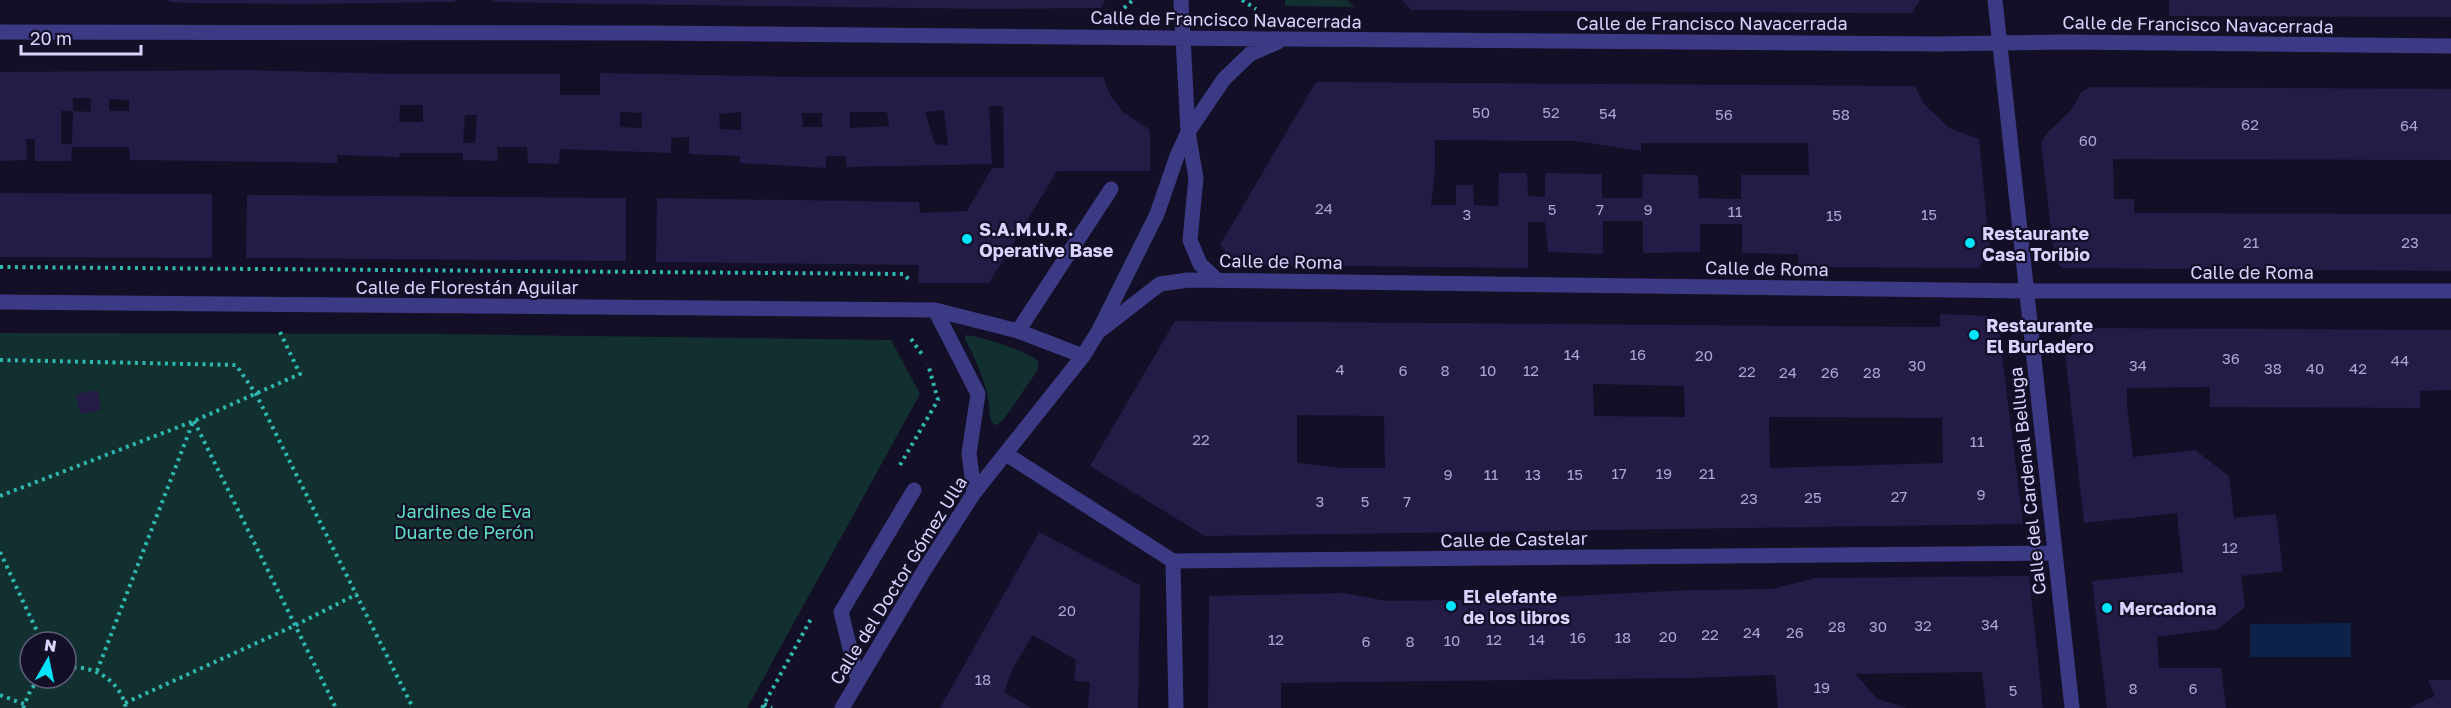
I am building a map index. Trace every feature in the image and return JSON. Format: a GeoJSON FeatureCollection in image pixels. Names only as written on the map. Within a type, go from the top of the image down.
{"type":"FeatureCollection","features":[{"type":"Feature","properties":{"kind":"street"},"geometry":{"type":"LineString","coordinates":[[1181,0],[1188,132],[1196,178],[1190,240],[1200,264],[1217,280]]}},
{"type":"Feature","properties":{"kind":"street","name":"Calle del Cardenal Belluga"},"geometry":{"type":"LineString","coordinates":[[1995,0],[2072,708]]}},
{"type":"Feature","properties":{"kind":"street","name":"Calle de Francisco Navacerrada"},"geometry":{"type":"LineString","coordinates":[[0,32],[660,33],[2451,46]]}},
{"type":"Feature","properties":{"kind":"street"},"geometry":{"type":"LineString","coordinates":[[1098,332],[1157,214],[1177,156],[1188,132],[1224,79],[1250,54],[1284,39]]}},
{"type":"Feature","properties":{"kind":"street"},"geometry":{"type":"LineString","coordinates":[[1018,331],[1111,189]]}},
{"type":"Feature","properties":{"kind":"street","name":"Calle de Roma"},"geometry":{"type":"LineString","coordinates":[[1098,332],[1160,284],[1188,280],[2027,291],[2451,291]]}},
{"type":"Feature","properties":{"kind":"street","name":"Calle de Florestán Aguilar"},"geometry":{"type":"LineString","coordinates":[[0,302],[934,310],[1018,331],[1083,356]]}},
{"type":"Feature","properties":{"kind":"street"},"geometry":{"type":"LineString","coordinates":[[934,310],[978,394],[969,453],[974,493]]}},
{"type":"Feature","properties":{"kind":"street","name":"Calle del Doctor Gómez Ulla"},"geometry":{"type":"LineString","coordinates":[[842,708],[925,569],[974,493],[1083,356],[1098,332]]}},
{"type":"Feature","properties":{"kind":"street"},"geometry":{"type":"LineString","coordinates":[[1006,454],[1173,561],[1176,708]]}},
{"type":"Feature","properties":{"kind":"street"},"geometry":{"type":"LineString","coordinates":[[858,681],[841,612],[914,490]]}},
{"type":"Feature","properties":{"kind":"street","name":"Calle de Castelar"},"geometry":{"type":"LineString","coordinates":[[1173,561],[2054,553]]}},
{"type":"Feature","properties":{"kind":"path"},"geometry":{"type":"LineString","coordinates":[[0,267],[904,274],[923,292],[940,292],[934,310],[916,346]]}},
{"type":"Feature","properties":{"kind":"path"},"geometry":{"type":"LineString","coordinates":[[0,496],[194,421],[300,374],[279,330],[290,330]]}},
{"type":"Feature","properties":{"kind":"path"},"geometry":{"type":"LineString","coordinates":[[908,335],[927,361],[938,399],[910,448]]}},
{"type":"Feature","properties":{"kind":"path"},"geometry":{"type":"LineString","coordinates":[[0,360],[236,365],[256,394],[413,708]]}},
{"type":"Feature","properties":{"kind":"path"},"geometry":{"type":"LineString","coordinates":[[194,421],[297,625],[336,708]]}},
{"type":"Feature","properties":{"kind":"path"},"geometry":{"type":"LineString","coordinates":[[97,671],[194,421]]}},
{"type":"Feature","properties":{"kind":"path"},"geometry":{"type":"LineString","coordinates":[[0,552],[36,630]]}},
{"type":"Feature","properties":{"kind":"path"},"geometry":{"type":"LineString","coordinates":[[78,668],[97,671],[111,681],[125,706],[297,625],[357,594]]}},
{"type":"Feature","properties":{"kind":"path"},"geometry":{"type":"LineString","coordinates":[[0,695],[23,706],[30,690]]}},
{"type":"Feature","properties":{"kind":"path"},"geometry":{"type":"LineString","coordinates":[[764,704],[772,708]]}},
{"type":"Feature","properties":{"kind":"green space"},"geometry":{"type":"Polygon","coordinates":[[[1285,0],[1347,0],[1355,7],[1285,6],[1285,0]]]}},
{"type":"Feature","properties":{"kind":"green space","name":"Jardines de Eva Duarte de Perón"},"geometry":{"type":"Polygon","coordinates":[[[0,333],[438,334],[891,340],[920,394],[747,708],[0,708],[0,333]]]}},
{"type":"Feature","properties":{"kind":"green space"},"geometry":{"type":"Polygon","coordinates":[[[966,335],[1004,345],[1039,362],[1037,371],[1004,419],[997,425],[991,421],[986,389],[965,339],[966,335]]]}},
{"type":"Feature","properties":{"kind":"water"},"geometry":{"type":"Polygon","coordinates":[[[2351,623],[2351,657],[2250,657],[2250,624],[2351,623]]]}},
{"type":"Feature","properties":{"kind":"building"},"geometry":{"type":"Polygon","coordinates":[[[169,0],[455,0],[455,2],[303,4],[192,3],[169,2],[169,0]]]}},
{"type":"Feature","properties":{"kind":"building"},"geometry":{"type":"Polygon","coordinates":[[[493,0],[1105,0],[1101,8],[991,9],[493,2],[493,0]]]}},
{"type":"Feature","properties":{"kind":"building"},"geometry":{"type":"Polygon","coordinates":[[[1402,0],[1920,0],[1912,13],[1858,13],[1411,10],[1402,0]]]}},
{"type":"Feature","properties":{"kind":"building"},"geometry":{"type":"Polygon","coordinates":[[[2169,0],[2451,0],[2451,17],[2169,16],[2169,0]]]}},
{"type":"Feature","properties":{"kind":"building"},"geometry":{"type":"Polygon","coordinates":[[[249,70],[399,74],[560,74],[560,95],[600,95],[600,73],[801,77],[1103,77],[1110,95],[1123,112],[1150,130],[1150,171],[1057,171],[989,283],[918,283],[919,265],[656,262],[657,198],[919,202],[920,213],[967,211],[992,168],[1004,168],[1003,106],[989,106],[992,164],[846,167],[846,156],[826,156],[826,168],[739,163],[740,156],[689,154],[689,137],[671,138],[671,153],[560,149],[559,164],[528,163],[527,147],[497,147],[498,161],[463,160],[463,153],[399,153],[400,157],[337,155],[337,163],[130,160],[129,147],[72,147],[71,161],[35,161],[35,139],[26,139],[27,160],[0,161],[0,72],[249,70]],[[73,98],[73,111],[91,112],[91,98],[73,98]],[[109,99],[109,111],[129,111],[129,100],[109,99]],[[400,105],[399,122],[423,122],[423,105],[400,105]],[[944,110],[925,112],[935,144],[948,145],[944,110]],[[61,111],[61,144],[72,144],[73,111],[61,111]],[[620,112],[620,127],[642,128],[642,113],[620,112]],[[741,112],[719,114],[720,129],[741,130],[741,112]],[[850,112],[850,128],[889,126],[887,112],[850,112]],[[802,113],[803,127],[822,127],[822,113],[802,113]],[[465,115],[463,143],[475,143],[477,115],[465,115]]]}},
{"type":"Feature","properties":{"kind":"building"},"geometry":{"type":"Polygon","coordinates":[[[1316,82],[1915,86],[1924,104],[1949,128],[1979,139],[1990,253],[1978,268],[1799,267],[1798,254],[1742,253],[1742,224],[1700,224],[1700,252],[1643,253],[1643,221],[1603,221],[1603,254],[1548,252],[1545,222],[1528,222],[1528,268],[1235,265],[1220,245],[1316,82]],[[1435,140],[1435,171],[1431,205],[1456,205],[1456,185],[1473,185],[1474,205],[1498,206],[1499,173],[1527,173],[1528,196],[1545,197],[1545,173],[1602,174],[1602,198],[1642,198],[1643,174],[1698,175],[1699,198],[1741,199],[1741,175],[1809,175],[1808,143],[1641,143],[1641,151],[1576,141],[1435,140]]]}},
{"type":"Feature","properties":{"kind":"building"},"geometry":{"type":"Polygon","coordinates":[[[2091,87],[2451,89],[2451,160],[2113,159],[2114,199],[2134,199],[2134,213],[2451,214],[2451,271],[2062,268],[2056,262],[2054,255],[2041,142],[2046,134],[2072,109],[2081,92],[2091,87]]]}},
{"type":"Feature","properties":{"kind":"building"},"geometry":{"type":"Polygon","coordinates":[[[0,193],[212,194],[212,258],[0,257],[0,193]]]}},
{"type":"Feature","properties":{"kind":"building"},"geometry":{"type":"Polygon","coordinates":[[[247,195],[626,198],[626,261],[246,258],[247,195]]]}},
{"type":"Feature","properties":{"kind":"building"},"geometry":{"type":"Polygon","coordinates":[[[1940,314],[1991,316],[1998,322],[2023,524],[1205,536],[1090,466],[1175,321],[1940,327],[1940,314]],[[1593,384],[1594,416],[1685,417],[1684,386],[1593,384]],[[1297,415],[1297,463],[1343,468],[1385,468],[1384,416],[1297,415]],[[1769,417],[1770,468],[1943,463],[1942,418],[1769,417]]]}},
{"type":"Feature","properties":{"kind":"building"},"geometry":{"type":"Polygon","coordinates":[[[2079,328],[2451,330],[2451,390],[2420,391],[2420,408],[2210,407],[2210,387],[2127,388],[2133,457],[2195,450],[2229,476],[2234,518],[2276,514],[2283,571],[2241,576],[2245,607],[2218,629],[2157,637],[2159,668],[2221,668],[2226,708],[2107,708],[2092,581],[2183,572],[2177,513],[2084,523],[2064,344],[2079,328]]]}},
{"type":"Feature","properties":{"kind":"building"},"geometry":{"type":"Polygon","coordinates":[[[98,390],[101,410],[80,414],[76,394],[98,390]]]}},
{"type":"Feature","properties":{"kind":"building"},"geometry":{"type":"Polygon","coordinates":[[[1039,532],[1140,585],[1138,708],[1088,708],[1090,682],[1074,681],[1076,660],[1033,635],[1014,666],[1004,692],[1031,708],[940,708],[1039,532]]]}},
{"type":"Feature","properties":{"kind":"building"},"geometry":{"type":"Polygon","coordinates":[[[2029,576],[2043,708],[1986,708],[1982,672],[1855,674],[1878,699],[1906,708],[1778,708],[1775,675],[1281,683],[1281,708],[1208,708],[1209,596],[1344,593],[1387,601],[1515,599],[1690,590],[1772,589],[1815,578],[2029,576]]]}},
{"type":"Feature","properties":{"kind":"building"},"geometry":{"type":"Polygon","coordinates":[[[2428,680],[2451,680],[2451,708],[2409,708],[2435,696],[2428,680]]]}},
{"type":"Feature","properties":{"kind":"place","name":"S.A.M.U.R. Operative Base"},"geometry":{"type":"Point","coordinates":[967,239]}},
{"type":"Feature","properties":{"kind":"place","name":"Restaurante Casa Toribio"},"geometry":{"type":"Point","coordinates":[1970,243]}},
{"type":"Feature","properties":{"kind":"place","name":"Restaurante El Burladero"},"geometry":{"type":"Point","coordinates":[1974,335]}},
{"type":"Feature","properties":{"kind":"place","name":"El elefante de los libros"},"geometry":{"type":"Point","coordinates":[1451,606]}},
{"type":"Feature","properties":{"kind":"place","name":"Mercadona"},"geometry":{"type":"Point","coordinates":[2107,608]}}]}
